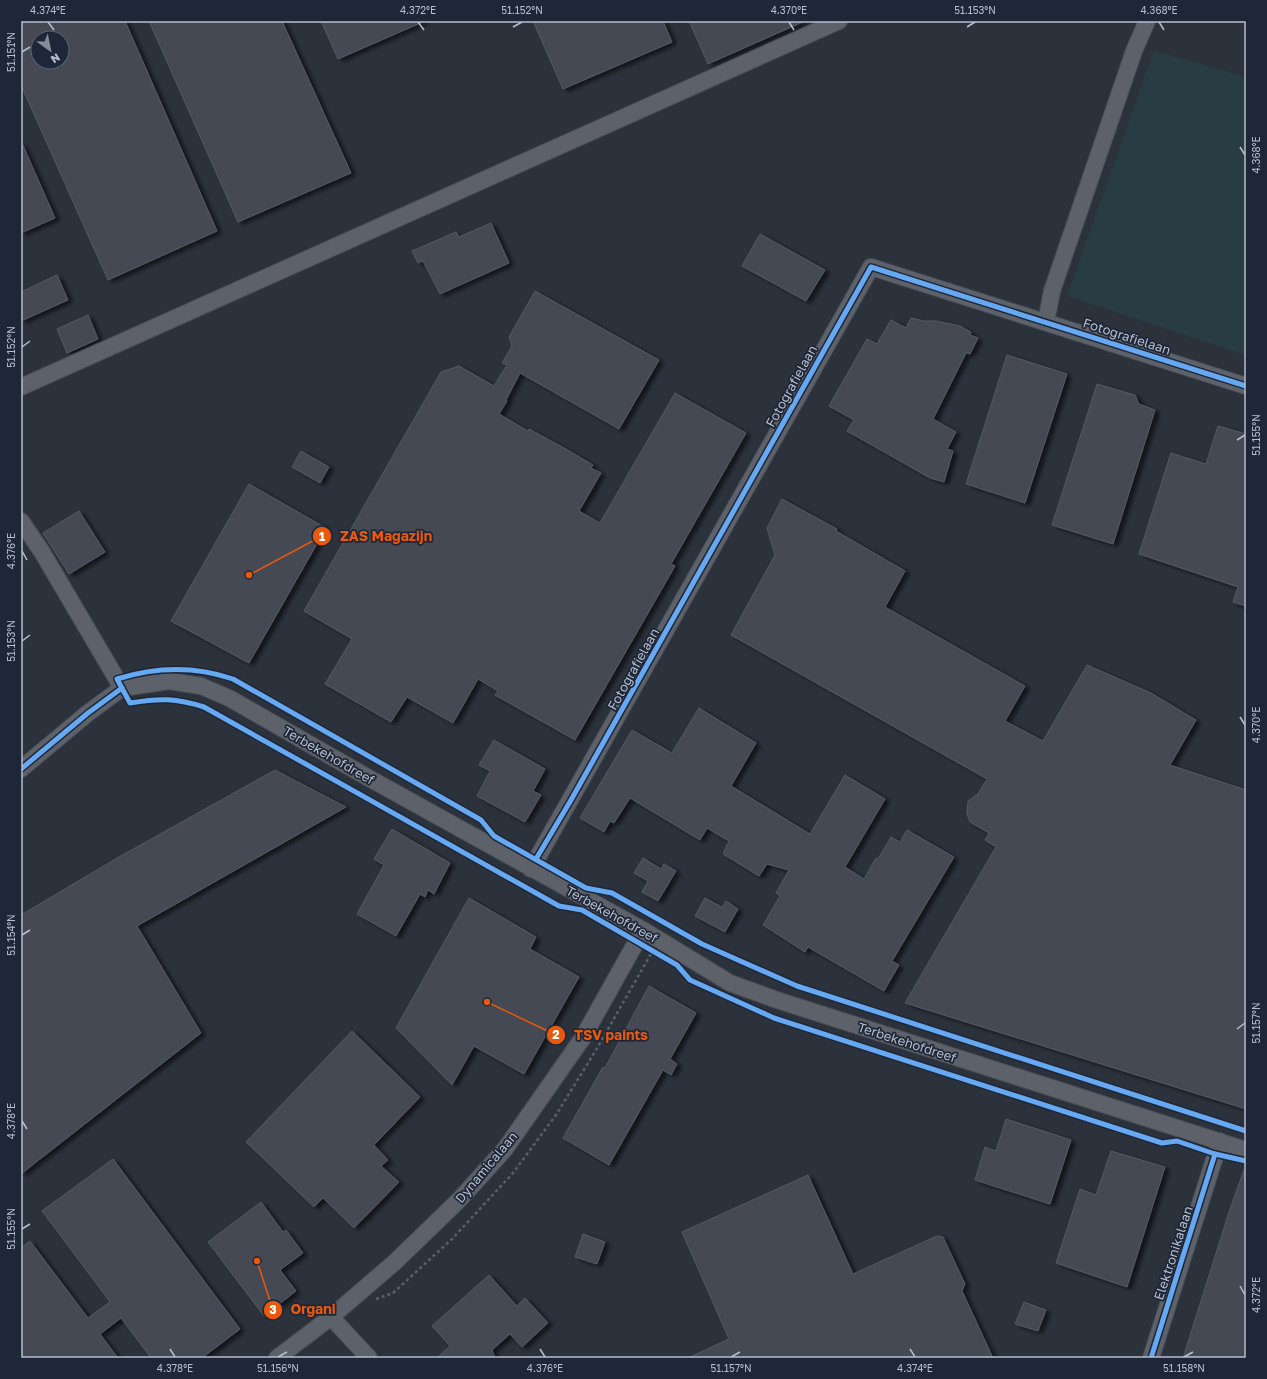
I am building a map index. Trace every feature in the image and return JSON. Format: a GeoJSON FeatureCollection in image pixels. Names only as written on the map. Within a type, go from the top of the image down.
{"type":"FeatureCollection","features":[{"type":"Feature","properties":{"kind":"street"},"geometry":{"type":"LineString","coordinates":[[21,387],[839,21]]}},
{"type":"Feature","properties":{"kind":"street"},"geometry":{"type":"LineString","coordinates":[[1046,322],[1052,291],[1134,51],[1147,21]]}},
{"type":"Feature","properties":{"kind":"street","name":"Fotografielaan"},"geometry":{"type":"LineString","coordinates":[[531,869],[871,267],[1246,386]]}},
{"type":"Feature","properties":{"kind":"street"},"geometry":{"type":"LineString","coordinates":[[21,521],[42,552],[122,688]]}},
{"type":"Feature","properties":{"kind":"street","name":"Terbekehofdreef"},"geometry":{"type":"LineString","coordinates":[[21,769],[88,713],[122,688],[169,681],[200,686],[229,698],[531,869],[640,935],[730,983],[770,998],[1246,1150]]}},
{"type":"Feature","properties":{"kind":"street","name":"Dynamicalaan"},"geometry":{"type":"LineString","coordinates":[[277,1358],[331,1317],[395,1262],[460,1199],[505,1148],[582,1039],[640,935]]}},
{"type":"Feature","properties":{"kind":"street","name":"Elektronikalaan"},"geometry":{"type":"LineString","coordinates":[[1151,1358],[1220,1141]]}},
{"type":"Feature","properties":{"kind":"street"},"geometry":{"type":"LineString","coordinates":[[331,1317],[369,1358]]}},
{"type":"Feature","properties":{"kind":"path"},"geometry":{"type":"LineString","coordinates":[[640,935],[659,954]]}},
{"type":"Feature","properties":{"kind":"green space"},"geometry":{"type":"Polygon","coordinates":[[[1154,51],[1246,77],[1246,355],[1067,296],[1154,51]]]}},
{"type":"Feature","properties":{"kind":"building"},"geometry":{"type":"Polygon","coordinates":[[[21,21],[125,21],[217,231],[108,280],[21,85],[21,21]]]}},
{"type":"Feature","properties":{"kind":"building"},"geometry":{"type":"Polygon","coordinates":[[[149,21],[282,21],[351,173],[238,222],[149,21]]]}},
{"type":"Feature","properties":{"kind":"building"},"geometry":{"type":"Polygon","coordinates":[[[321,21],[425,21],[338,59],[321,21]]]}},
{"type":"Feature","properties":{"kind":"building"},"geometry":{"type":"Polygon","coordinates":[[[533,21],[663,21],[672,42],[563,89],[533,21]]]}},
{"type":"Feature","properties":{"kind":"building"},"geometry":{"type":"Polygon","coordinates":[[[689,21],[805,21],[708,64],[689,21]]]}},
{"type":"Feature","properties":{"kind":"building"},"geometry":{"type":"Polygon","coordinates":[[[21,141],[55,218],[21,233],[21,141]]]}},
{"type":"Feature","properties":{"kind":"building"},"geometry":{"type":"Polygon","coordinates":[[[491,223],[509,263],[440,294],[423,261],[418,263],[412,251],[456,232],[459,237],[491,223]]]}},
{"type":"Feature","properties":{"kind":"building"},"geometry":{"type":"Polygon","coordinates":[[[760,234],[825,270],[806,301],[742,266],[760,234]]]}},
{"type":"Feature","properties":{"kind":"building"},"geometry":{"type":"Polygon","coordinates":[[[57,275],[68,300],[21,321],[21,292],[57,275]]]}},
{"type":"Feature","properties":{"kind":"building"},"geometry":{"type":"Polygon","coordinates":[[[535,291],[659,360],[619,429],[520,373],[499,414],[528,431],[529,429],[566,449],[593,465],[591,468],[601,473],[579,511],[600,523],[675,393],[746,433],[671,564],[675,566],[575,740],[495,695],[498,691],[478,679],[453,723],[407,697],[391,722],[325,684],[352,639],[304,611],[441,372],[459,366],[494,386],[507,365],[502,363],[512,346],[509,337],[535,291]]]}},
{"type":"Feature","properties":{"kind":"building"},"geometry":{"type":"Polygon","coordinates":[[[88,315],[98,339],[67,353],[57,329],[88,315]]]}},
{"type":"Feature","properties":{"kind":"building"},"geometry":{"type":"Polygon","coordinates":[[[911,318],[960,326],[971,332],[970,335],[978,338],[970,354],[966,353],[933,419],[956,432],[947,449],[953,451],[944,482],[930,478],[847,431],[854,420],[829,406],[867,339],[877,344],[891,320],[906,328],[911,318]]]}},
{"type":"Feature","properties":{"kind":"building"},"geometry":{"type":"Polygon","coordinates":[[[1007,355],[1067,374],[1025,503],[966,484],[1007,355]]]}},
{"type":"Feature","properties":{"kind":"building"},"geometry":{"type":"Polygon","coordinates":[[[1097,384],[1135,395],[1139,404],[1155,410],[1113,544],[1052,525],[1097,384]]]}},
{"type":"Feature","properties":{"kind":"building"},"geometry":{"type":"Polygon","coordinates":[[[1218,426],[1246,434],[1246,606],[1233,602],[1238,587],[1139,554],[1171,453],[1206,464],[1218,426]]]}},
{"type":"Feature","properties":{"kind":"building"},"geometry":{"type":"Polygon","coordinates":[[[301,451],[329,467],[320,483],[292,467],[301,451]]]}},
{"type":"Feature","properties":{"kind":"building"},"geometry":{"type":"Polygon","coordinates":[[[249,484],[326,528],[249,663],[171,621],[249,484]]]}},
{"type":"Feature","properties":{"kind":"building"},"geometry":{"type":"Polygon","coordinates":[[[782,499],[837,529],[836,531],[905,571],[885,607],[1025,686],[1005,721],[1043,741],[1087,665],[1151,693],[1196,720],[1170,765],[1246,790],[1246,1109],[905,1003],[996,847],[985,840],[989,833],[970,822],[967,814],[968,801],[978,794],[987,779],[731,635],[775,555],[767,528],[782,499]]]}},
{"type":"Feature","properties":{"kind":"building"},"geometry":{"type":"Polygon","coordinates":[[[79,511],[105,552],[69,574],[43,533],[79,511]]]}},
{"type":"Feature","properties":{"kind":"building"},"geometry":{"type":"Polygon","coordinates":[[[699,708],[756,743],[731,786],[810,834],[845,775],[885,799],[845,867],[864,879],[876,858],[878,859],[891,837],[900,842],[907,830],[954,857],[892,961],[899,965],[884,991],[808,947],[805,952],[763,925],[780,896],[776,893],[789,870],[767,864],[759,876],[723,854],[729,841],[707,828],[700,840],[630,798],[614,823],[610,821],[604,832],[580,818],[632,730],[672,753],[699,708]]]}},
{"type":"Feature","properties":{"kind":"building"},"geometry":{"type":"Polygon","coordinates":[[[494,740],[545,769],[533,791],[541,795],[525,822],[477,796],[490,771],[479,765],[494,740]]]}},
{"type":"Feature","properties":{"kind":"building"},"geometry":{"type":"Polygon","coordinates":[[[275,770],[346,807],[137,926],[201,1033],[21,1174],[21,915],[119,857],[275,770]]]}},
{"type":"Feature","properties":{"kind":"building"},"geometry":{"type":"Polygon","coordinates":[[[392,829],[450,863],[434,894],[428,890],[425,897],[420,894],[396,936],[357,914],[384,865],[374,859],[392,829]]]}},
{"type":"Feature","properties":{"kind":"building"},"geometry":{"type":"Polygon","coordinates":[[[643,858],[661,869],[664,864],[676,871],[658,901],[642,892],[648,881],[634,873],[643,858]]]}},
{"type":"Feature","properties":{"kind":"building"},"geometry":{"type":"Polygon","coordinates":[[[469,898],[536,937],[530,949],[579,977],[524,1074],[474,1046],[452,1085],[396,1028],[469,898]]]}},
{"type":"Feature","properties":{"kind":"building"},"geometry":{"type":"Polygon","coordinates":[[[705,898],[722,907],[726,901],[738,909],[725,932],[695,916],[705,898]]]}},
{"type":"Feature","properties":{"kind":"building"},"geometry":{"type":"Polygon","coordinates":[[[649,986],[696,1013],[670,1059],[677,1064],[671,1075],[663,1070],[609,1165],[563,1138],[603,1067],[605,1068],[649,986]]]}},
{"type":"Feature","properties":{"kind":"building"},"geometry":{"type":"Polygon","coordinates":[[[352,1031],[420,1097],[374,1145],[388,1160],[381,1166],[399,1182],[354,1228],[323,1198],[314,1207],[246,1142],[352,1031]]]}},
{"type":"Feature","properties":{"kind":"building"},"geometry":{"type":"Polygon","coordinates":[[[1006,1119],[1071,1140],[1050,1204],[975,1180],[985,1147],[996,1151],[1006,1119]]]}},
{"type":"Feature","properties":{"kind":"building"},"geometry":{"type":"Polygon","coordinates":[[[1111,1151],[1165,1167],[1127,1287],[1056,1263],[1080,1189],[1096,1195],[1111,1151]]]}},
{"type":"Feature","properties":{"kind":"building"},"geometry":{"type":"Polygon","coordinates":[[[113,1159],[240,1329],[202,1358],[151,1358],[121,1318],[100,1334],[118,1358],[21,1358],[21,1248],[30,1241],[88,1318],[110,1302],[42,1211],[113,1159]]]}},
{"type":"Feature","properties":{"kind":"building"},"geometry":{"type":"Polygon","coordinates":[[[1244,1170],[1246,1170],[1246,1358],[1183,1358],[1230,1209],[1244,1170]]]}},
{"type":"Feature","properties":{"kind":"building"},"geometry":{"type":"Polygon","coordinates":[[[808,1175],[853,1274],[937,1236],[943,1237],[965,1284],[962,1291],[993,1358],[688,1358],[729,1339],[682,1232],[808,1175]]]}},
{"type":"Feature","properties":{"kind":"building"},"geometry":{"type":"Polygon","coordinates":[[[261,1202],[283,1232],[286,1230],[303,1253],[280,1270],[296,1291],[264,1316],[208,1242],[261,1202]]]}},
{"type":"Feature","properties":{"kind":"building"},"geometry":{"type":"Polygon","coordinates":[[[583,1234],[605,1242],[597,1264],[575,1257],[583,1234]]]}},
{"type":"Feature","properties":{"kind":"building"},"geometry":{"type":"Polygon","coordinates":[[[489,1275],[517,1306],[525,1298],[548,1323],[522,1347],[510,1334],[492,1350],[495,1358],[437,1358],[450,1346],[432,1326],[489,1275]]]}},
{"type":"Feature","properties":{"kind":"building"},"geometry":{"type":"Polygon","coordinates":[[[1024,1302],[1046,1310],[1038,1331],[1015,1324],[1024,1302]]]}},
{"type":"Feature","properties":{"kind":"cycle path"},"geometry":{"type":"LineString","coordinates":[[536,859],[571,800],[871,267],[1246,386]]}},
{"type":"Feature","properties":{"kind":"cycle path"},"geometry":{"type":"LineString","coordinates":[[1246,1131],[797,986],[702,944],[612,893],[586,888],[494,836],[481,820],[233,679],[190,670],[160,670],[117,679],[130,703],[150,700],[176,700],[204,707],[559,906],[582,910],[677,965],[690,980],[774,1018],[1162,1143],[1177,1141],[1215,1154],[1246,1161]]}},
{"type":"Feature","properties":{"kind":"cycle path"},"geometry":{"type":"LineString","coordinates":[[21,769],[88,713],[122,688]]}},
{"type":"Feature","properties":{"kind":"cycle path"},"geometry":{"type":"LineString","coordinates":[[1151,1358],[1215,1154]]}},
{"type":"Feature","properties":{"kind":"place","name":"ZAS Magazijn"},"geometry":{"type":"Point","coordinates":[249,575]}},
{"type":"Feature","properties":{"kind":"place","name":"TSV paints"},"geometry":{"type":"Point","coordinates":[487,1002]}},
{"type":"Feature","properties":{"kind":"place","name":"Organi"},"geometry":{"type":"Point","coordinates":[257,1261]}}]}
